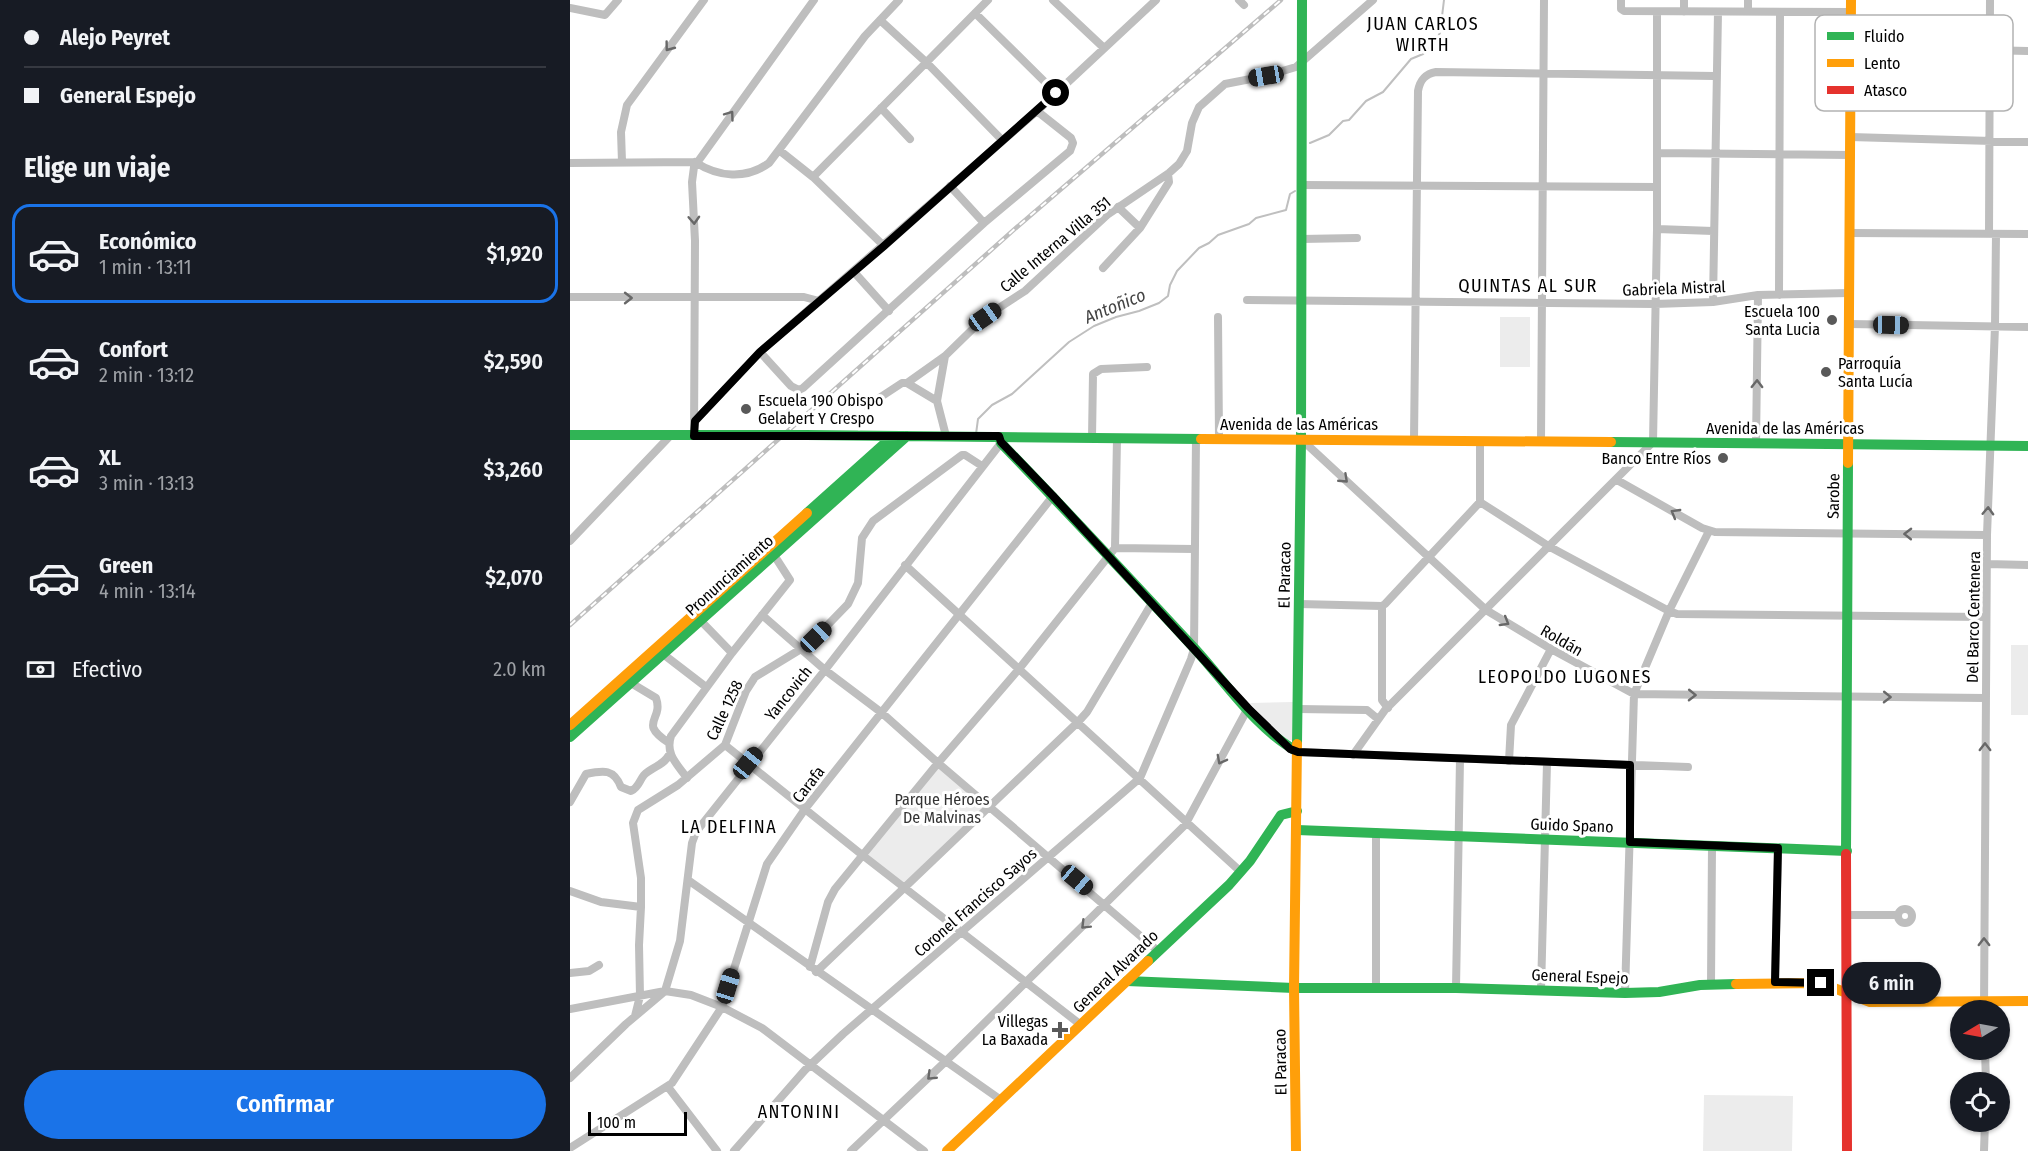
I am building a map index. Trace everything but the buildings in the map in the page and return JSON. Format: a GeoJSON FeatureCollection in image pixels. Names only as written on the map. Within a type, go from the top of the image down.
{"type":"FeatureCollection","features":[{"type":"Feature","properties":{"kind":"main road","name":"El Paracao"},"geometry":{"type":"LineString","coordinates":[[1296,1151],[1294,988],[1301,440],[1302,0]]}},
{"type":"Feature","properties":{"kind":"main road","name":"Sarobe"},"geometry":{"type":"LineString","coordinates":[[1851,0],[1851,15]]}},
{"type":"Feature","properties":{"kind":"main road","name":"Sarobe"},"geometry":{"type":"LineString","coordinates":[[1847,1151],[1845,993],[1850,111]]}},
{"type":"Feature","properties":{"kind":"main road","name":"Avenida de las Américas"},"geometry":{"type":"LineString","coordinates":[[570,435],[946,436],[1000,440],[1196,438],[2028,446]]}},
{"type":"Feature","properties":{"kind":"main road"},"geometry":{"type":"LineString","coordinates":[[870,436],[872,444],[870,458]]}},
{"type":"Feature","properties":{"kind":"main road","name":"Pronunciamiento"},"geometry":{"type":"LineString","coordinates":[[570,725],[893,436]]}},
{"type":"Feature","properties":{"kind":"main road","name":"Pronunciamiento"},"geometry":{"type":"LineString","coordinates":[[570,737],[907,436]]}},
{"type":"Feature","properties":{"kind":"main road"},"geometry":{"type":"LineString","coordinates":[[1000,440],[1053,496],[1112,552],[1152,603],[1248,708],[1284,744],[1298,752]]}},
{"type":"Feature","properties":{"kind":"main road","name":"General Alvarado"},"geometry":{"type":"LineString","coordinates":[[950,1150],[1241,872],[1281,815],[1297,811]]}},
{"type":"Feature","properties":{"kind":"main road","name":"Guido Spano"},"geometry":{"type":"LineString","coordinates":[[1297,830],[1847,851]]}},
{"type":"Feature","properties":{"kind":"main road","name":"General Espejo"},"geometry":{"type":"LineString","coordinates":[[1127,981],[1294,988],[1456,988],[1625,993],[1659,992],[1711,984],[1821,983],[1870,1002],[1950,1005]]}},
{"type":"Feature","properties":{"kind":"main road","name":"General Espejo"},"geometry":{"type":"LineString","coordinates":[[2010,1003],[2028,1001]]}},
{"type":"Feature","properties":{"kind":"street"},"geometry":{"type":"LineString","coordinates":[[570,8],[605,15],[618,0]]}},
{"type":"Feature","properties":{"kind":"street"},"geometry":{"type":"LineString","coordinates":[[622,162],[621,132],[627,105],[704,0]]}},
{"type":"Feature","properties":{"kind":"street"},"geometry":{"type":"LineString","coordinates":[[694,436],[695,298],[692,182],[696,162],[814,0]]}},
{"type":"Feature","properties":{"kind":"street"},"geometry":{"type":"LineString","coordinates":[[570,162],[696,162],[720,174],[748,173],[762,167],[780,150],[865,36],[898,0]]}},
{"type":"Feature","properties":{"kind":"street"},"geometry":{"type":"LineString","coordinates":[[813,177],[988,0]]}},
{"type":"Feature","properties":{"kind":"street"},"geometry":{"type":"LineString","coordinates":[[1053,0],[1104,48]]}},
{"type":"Feature","properties":{"kind":"street"},"geometry":{"type":"LineString","coordinates":[[695,421],[760,352],[1037,111],[1156,0]]}},
{"type":"Feature","properties":{"kind":"street","name":"Calle Interna Villa 351"},"geometry":{"type":"LineString","coordinates":[[867,406],[902,383],[907,383],[945,356],[985,317],[1025,291],[1107,215],[1168,174],[1179,164],[1187,150],[1192,123],[1199,107],[1221,87],[1225,84],[1296,67],[1372,0]]}},
{"type":"Feature","properties":{"kind":"street"},"geometry":{"type":"LineString","coordinates":[[1541,441],[1544,0]]}},
{"type":"Feature","properties":{"kind":"street"},"geometry":{"type":"LineString","coordinates":[[1684,0],[1684,12]]}},
{"type":"Feature","properties":{"kind":"street"},"geometry":{"type":"LineString","coordinates":[[1748,0],[1748,11]]}},
{"type":"Feature","properties":{"kind":"street"},"geometry":{"type":"LineString","coordinates":[[1621,4],[1624,11],[1851,12]]}},
{"type":"Feature","properties":{"kind":"street"},"geometry":{"type":"LineString","coordinates":[[1353,755],[1388,708],[1653,442],[1657,229],[1657,12]]}},
{"type":"Feature","properties":{"kind":"street"},"geometry":{"type":"LineString","coordinates":[[1713,302],[1715,76],[1718,12]]}},
{"type":"Feature","properties":{"kind":"street"},"geometry":{"type":"LineString","coordinates":[[1779,295],[1780,12]]}},
{"type":"Feature","properties":{"kind":"street"},"geometry":{"type":"LineString","coordinates":[[975,13],[1056,93]]}},
{"type":"Feature","properties":{"kind":"street"},"geometry":{"type":"LineString","coordinates":[[880,20],[927,63],[1002,140]]}},
{"type":"Feature","properties":{"kind":"street"},"geometry":{"type":"LineString","coordinates":[[2013,51],[2028,51]]}},
{"type":"Feature","properties":{"kind":"street"},"geometry":{"type":"LineString","coordinates":[[1414,440],[1418,91],[1421,80],[1430,73],[1436,72],[1715,76]]}},
{"type":"Feature","properties":{"kind":"street"},"geometry":{"type":"LineString","coordinates":[[881,108],[910,139]]}},
{"type":"Feature","properties":{"kind":"street"},"geometry":{"type":"LineString","coordinates":[[760,352],[791,386],[799,390],[984,223],[1073,148],[1071,138],[1037,111]]}},
{"type":"Feature","properties":{"kind":"street","name":"Del Barco Centenera"},"geometry":{"type":"LineString","coordinates":[[1984,1000],[1987,535],[1995,326],[1989,111]]}},
{"type":"Feature","properties":{"kind":"street"},"geometry":{"type":"LineString","coordinates":[[1850,137],[2028,141]]}},
{"type":"Feature","properties":{"kind":"street"},"geometry":{"type":"LineString","coordinates":[[780,150],[813,177],[884,246]]}},
{"type":"Feature","properties":{"kind":"street"},"geometry":{"type":"LineString","coordinates":[[1657,153],[1850,155]]}},
{"type":"Feature","properties":{"kind":"street"},"geometry":{"type":"LineString","coordinates":[[1103,268],[1140,228],[1169,182],[1168,174]]}},
{"type":"Feature","properties":{"kind":"street"},"geometry":{"type":"LineString","coordinates":[[1302,185],[1657,187]]}},
{"type":"Feature","properties":{"kind":"street"},"geometry":{"type":"LineString","coordinates":[[950,186],[984,223]]}},
{"type":"Feature","properties":{"kind":"street"},"geometry":{"type":"LineString","coordinates":[[1118,207],[1140,228]]}},
{"type":"Feature","properties":{"kind":"street"},"geometry":{"type":"LineString","coordinates":[[1657,229],[1713,231]]}},
{"type":"Feature","properties":{"kind":"street"},"geometry":{"type":"LineString","coordinates":[[1850,233],[2028,234]]}},
{"type":"Feature","properties":{"kind":"street"},"geometry":{"type":"LineString","coordinates":[[1301,239],[1357,238]]}},
{"type":"Feature","properties":{"kind":"street"},"geometry":{"type":"LineString","coordinates":[[854,272],[889,311]]}},
{"type":"Feature","properties":{"kind":"street","name":"Gabriela Mistral"},"geometry":{"type":"LineString","coordinates":[[1247,300],[1655,304],[1713,302],[1758,295],[1849,293]]}},
{"type":"Feature","properties":{"kind":"street"},"geometry":{"type":"LineString","coordinates":[[1756,443],[1758,295]]}},
{"type":"Feature","properties":{"kind":"street"},"geometry":{"type":"LineString","coordinates":[[570,297],[804,297],[819,301]]}},
{"type":"Feature","properties":{"kind":"street"},"geometry":{"type":"LineString","coordinates":[[1218,317],[1219,439]]}},
{"type":"Feature","properties":{"kind":"street"},"geometry":{"type":"LineString","coordinates":[[1850,324],[2028,327]]}},
{"type":"Feature","properties":{"kind":"street"},"geometry":{"type":"LineString","coordinates":[[945,356],[937,401],[946,436]]}},
{"type":"Feature","properties":{"kind":"street"},"geometry":{"type":"LineString","coordinates":[[1092,438],[1096,371],[1147,368]]}},
{"type":"Feature","properties":{"kind":"street"},"geometry":{"type":"LineString","coordinates":[[907,383],[937,401]]}},
{"type":"Feature","properties":{"kind":"street"},"geometry":{"type":"LineString","coordinates":[[570,541],[670,436]]}},
{"type":"Feature","properties":{"kind":"street"},"geometry":{"type":"LineString","coordinates":[[813,970],[831,895],[861,854],[1019,669],[1112,552],[1117,438]]}},
{"type":"Feature","properties":{"kind":"street"},"geometry":{"type":"LineString","coordinates":[[1194,649],[1196,438]]}},
{"type":"Feature","properties":{"kind":"street","name":"Yancovich"},"geometry":{"type":"LineString","coordinates":[[665,991],[680,941],[692,843],[696,832],[748,763],[825,670],[1000,440]]}},
{"type":"Feature","properties":{"kind":"street","name":"Roldán"},"geometry":{"type":"LineString","coordinates":[[1301,440],[1486,610],[1551,649],[1634,694],[1985,698]]}},
{"type":"Feature","properties":{"kind":"street"},"geometry":{"type":"LineString","coordinates":[[1299,604],[1382,606],[1385,604],[1480,502],[1480,441]]}},
{"type":"Feature","properties":{"kind":"street","name":"Calle 1258"},"geometry":{"type":"LineString","coordinates":[[635,1016],[640,996],[641,878],[633,818],[638,810],[687,778],[725,745],[750,684],[760,673],[801,649],[839,615],[853,596],[858,583],[862,538],[873,521],[962,455],[965,454],[982,466]]}},
{"type":"Feature","properties":{"kind":"street"},"geometry":{"type":"LineString","coordinates":[[1617,480],[1709,531],[1987,535]]}},
{"type":"Feature","properties":{"kind":"street","name":"Carafa"},"geometry":{"type":"LineString","coordinates":[[570,1148],[668,1087],[722,1007],[767,864],[805,809],[1053,496]]}},
{"type":"Feature","properties":{"kind":"street"},"geometry":{"type":"LineString","coordinates":[[1480,502],[1550,547],[1669,611],[1685,615],[1986,616]]}},
{"type":"Feature","properties":{"kind":"street"},"geometry":{"type":"LineString","coordinates":[[1625,993],[1630,765],[1634,694],[1669,611],[1709,531]]}},
{"type":"Feature","properties":{"kind":"street"},"geometry":{"type":"LineString","coordinates":[[1112,552],[1194,549]]}},
{"type":"Feature","properties":{"kind":"street"},"geometry":{"type":"LineString","coordinates":[[570,802],[586,774],[608,772],[613,774],[621,788],[631,791],[639,785],[646,773],[664,762],[669,755],[671,736],[706,687],[790,580],[774,555]]}},
{"type":"Feature","properties":{"kind":"street"},"geometry":{"type":"LineString","coordinates":[[1987,564],[2028,565]]}},
{"type":"Feature","properties":{"kind":"street"},"geometry":{"type":"LineString","coordinates":[[905,565],[1241,872]]}},
{"type":"Feature","properties":{"kind":"street"},"geometry":{"type":"LineString","coordinates":[[813,970],[1078,722],[1087,712],[1152,603]]}},
{"type":"Feature","properties":{"kind":"street"},"geometry":{"type":"LineString","coordinates":[[1382,606],[1382,700],[1388,708]]}},
{"type":"Feature","properties":{"kind":"street"},"geometry":{"type":"LineString","coordinates":[[762,615],[825,670],[882,713],[1158,951]]}},
{"type":"Feature","properties":{"kind":"street"},"geometry":{"type":"LineString","coordinates":[[700,620],[732,653]]}},
{"type":"Feature","properties":{"kind":"street","name":"Coronel Francisco Sayos"},"geometry":{"type":"LineString","coordinates":[[734,1151],[810,1065],[870,1010],[1140,778],[1194,649]]}},
{"type":"Feature","properties":{"kind":"street"},"geometry":{"type":"LineString","coordinates":[[1509,761],[1511,725],[1551,649]]}},
{"type":"Feature","properties":{"kind":"street"},"geometry":{"type":"LineString","coordinates":[[663,654],[706,687]]}},
{"type":"Feature","properties":{"kind":"street"},"geometry":{"type":"LineString","coordinates":[[631,683],[656,698],[657,705],[652,729],[654,734],[669,744]]}},
{"type":"Feature","properties":{"kind":"street"},"geometry":{"type":"LineString","coordinates":[[851,1151],[1027,983],[1188,822],[1248,708]]}},
{"type":"Feature","properties":{"kind":"street"},"geometry":{"type":"LineString","coordinates":[[1298,709],[1367,710],[1378,719]]}},
{"type":"Feature","properties":{"kind":"street"},"geometry":{"type":"LineString","coordinates":[[725,745],[1081,1025]]}},
{"type":"Feature","properties":{"kind":"street"},"geometry":{"type":"LineString","coordinates":[[1298,752],[1688,767]]}},
{"type":"Feature","properties":{"kind":"street"},"geometry":{"type":"LineString","coordinates":[[669,755],[687,778]]}},
{"type":"Feature","properties":{"kind":"street"},"geometry":{"type":"LineString","coordinates":[[1456,988],[1460,759]]}},
{"type":"Feature","properties":{"kind":"street"},"geometry":{"type":"LineString","coordinates":[[1541,990],[1547,763]]}},
{"type":"Feature","properties":{"kind":"street"},"geometry":{"type":"LineString","coordinates":[[1376,832],[1376,988]]}},
{"type":"Feature","properties":{"kind":"street"},"geometry":{"type":"LineString","coordinates":[[1711,984],[1712,846]]}},
{"type":"Feature","properties":{"kind":"street"},"geometry":{"type":"LineString","coordinates":[[1775,982],[1778,848]]}},
{"type":"Feature","properties":{"kind":"street"},"geometry":{"type":"LineString","coordinates":[[688,880],[1001,1100]]}},
{"type":"Feature","properties":{"kind":"street"},"geometry":{"type":"LineString","coordinates":[[570,891],[601,902],[641,907]]}},
{"type":"Feature","properties":{"kind":"street"},"geometry":{"type":"LineString","coordinates":[[1846,915],[1898,915]]}},
{"type":"Feature","properties":{"kind":"street"},"geometry":{"type":"LineString","coordinates":[[570,973],[589,971],[599,965]]}},
{"type":"Feature","properties":{"kind":"street"},"geometry":{"type":"LineString","coordinates":[[570,1078],[635,1016],[665,991]]}},
{"type":"Feature","properties":{"kind":"street"},"geometry":{"type":"LineString","coordinates":[[570,1009],[665,991],[691,995],[722,1007],[762,1028],[924,1151]]}},
{"type":"Feature","properties":{"kind":"street"},"geometry":{"type":"LineString","coordinates":[[668,1087],[717,1151]]}},
{"type":"Feature","properties":{"kind":"street"},"geometry":{"type":"LineString","coordinates":[[1984,1151],[1985,1132]]}},
{"type":"Feature","properties":{"kind":"green space"},"geometry":{"type":"Polygon","coordinates":[[[1500,317],[1530,317],[1530,367],[1500,367],[1500,317]]]}},
{"type":"Feature","properties":{"kind":"green space"},"geometry":{"type":"Polygon","coordinates":[[[2011,645],[2028,645],[2028,715],[2011,715],[2011,645]]]}},
{"type":"Feature","properties":{"kind":"green space"},"geometry":{"type":"Polygon","coordinates":[[[1293,702],[1292,740],[1285,740],[1250,703],[1293,702]]]}},
{"type":"Feature","properties":{"kind":"green space","name":"Parque Héroes De Malvinas"},"geometry":{"type":"Polygon","coordinates":[[[938,763],[989,807],[904,887],[861,854],[938,763]]]}},
{"type":"Feature","properties":{"kind":"green space"},"geometry":{"type":"Polygon","coordinates":[[[1704,1095],[1793,1096],[1792,1151],[1703,1151],[1704,1095]]]}},
{"type":"Feature","properties":{"kind":"waterway","name":"Antoñico"},"geometry":{"type":"LineString","coordinates":[[1310,143],[1329,135],[1343,121],[1349,120],[1366,101],[1383,92],[1411,59],[1423,54],[1432,46],[1440,33],[1444,0]]}},
{"type":"Feature","properties":{"kind":"waterway","name":"Antoñico"},"geometry":{"type":"LineString","coordinates":[[976,434],[978,419],[992,405],[1012,394],[1069,342],[1094,326],[1159,303],[1168,296],[1170,285],[1177,271],[1199,248],[1218,235],[1249,224],[1256,218],[1286,210],[1290,194],[1295,191]]}},
{"type":"Feature","properties":{"kind":"railway"},"geometry":{"type":"LineString","coordinates":[[570,625],[1017,227],[1281,0]]}},
{"type":"Feature","properties":{"kind":"traffic: fast"},"geometry":{"type":"LineString","coordinates":[[1297,744],[1301,439],[1302,0]]}},
{"type":"Feature","properties":{"kind":"traffic: fast"},"geometry":{"type":"LineString","coordinates":[[570,435],[773,435]]}},
{"type":"Feature","properties":{"kind":"traffic: fast"},"geometry":{"type":"LineString","coordinates":[[773,435],[806,435]]}},
{"type":"Feature","properties":{"kind":"traffic: fast"},"geometry":{"type":"LineString","coordinates":[[806,435],[1201,439]]}},
{"type":"Feature","properties":{"kind":"traffic: fast"},"geometry":{"type":"LineString","coordinates":[[807,513],[893,436]]}},
{"type":"Feature","properties":{"kind":"traffic: fast"},"geometry":{"type":"LineString","coordinates":[[570,737],[907,436]]}},
{"type":"Feature","properties":{"kind":"traffic: fast"},"geometry":{"type":"LineString","coordinates":[[999,437],[1001,443],[1195,649],[1255,719],[1298,752]]}},
{"type":"Feature","properties":{"kind":"traffic: fast"},"geometry":{"type":"LineString","coordinates":[[1611,442],[2028,446]]}},
{"type":"Feature","properties":{"kind":"traffic: fast"},"geometry":{"type":"LineString","coordinates":[[1846,854],[1848,463]]}},
{"type":"Feature","properties":{"kind":"traffic: fast"},"geometry":{"type":"LineString","coordinates":[[1148,961],[1229,885],[1250,861],[1281,815],[1297,811]]}},
{"type":"Feature","properties":{"kind":"traffic: fast"},"geometry":{"type":"LineString","coordinates":[[1297,830],[1847,851]]}},
{"type":"Feature","properties":{"kind":"traffic: fast"},"geometry":{"type":"LineString","coordinates":[[1127,981],[1294,988],[1456,988],[1625,993],[1659,992],[1700,985],[1736,984]]}},
{"type":"Feature","properties":{"kind":"traffic: slow"},"geometry":{"type":"LineString","coordinates":[[1851,0],[1851,15]]}},
{"type":"Feature","properties":{"kind":"traffic: slow"},"geometry":{"type":"LineString","coordinates":[[1848,463],[1850,111]]}},
{"type":"Feature","properties":{"kind":"traffic: slow"},"geometry":{"type":"LineString","coordinates":[[1201,439],[1611,442]]}},
{"type":"Feature","properties":{"kind":"traffic: slow"},"geometry":{"type":"LineString","coordinates":[[570,725],[807,513]]}},
{"type":"Feature","properties":{"kind":"traffic: slow"},"geometry":{"type":"LineString","coordinates":[[1296,1151],[1294,988],[1297,744]]}},
{"type":"Feature","properties":{"kind":"traffic: slow"},"geometry":{"type":"LineString","coordinates":[[947,1151],[1148,961]]}},
{"type":"Feature","properties":{"kind":"traffic: slow"},"geometry":{"type":"LineString","coordinates":[[1736,984],[1821,983],[1870,1002],[2028,1001]]}},
{"type":"Feature","properties":{"kind":"traffic: jam"},"geometry":{"type":"LineString","coordinates":[[1846,854],[1847,1151]]}},
{"type":"Feature","properties":{"kind":"place","name":"Escuela 100 Santa Lucia"},"geometry":{"type":"Point","coordinates":[1832,320]}},
{"type":"Feature","properties":{"kind":"place","name":"Parroquía Santa Lucía"},"geometry":{"type":"Point","coordinates":[1826,372]}},
{"type":"Feature","properties":{"kind":"place","name":"Escuela 190 Obispo Gelabert Y Crespo"},"geometry":{"type":"Point","coordinates":[746,409]}},
{"type":"Feature","properties":{"kind":"place","name":"Banco Entre Ríos"},"geometry":{"type":"Point","coordinates":[1723,458]}},
{"type":"Feature","properties":{"kind":"place","name":"Villegas La Baxada"},"geometry":{"type":"Point","coordinates":[1060,1030]}},
{"type":"Feature","properties":{"kind":"district","name":"JUAN CARLOS WIRTH"},"geometry":{"type":"Point","coordinates":[1423,34]}},
{"type":"Feature","properties":{"kind":"district","name":"QUINTAS AL SUR"},"geometry":{"type":"Point","coordinates":[1528,286]}},
{"type":"Feature","properties":{"kind":"district","name":"LEOPOLDO LUGONES"},"geometry":{"type":"Point","coordinates":[1565,677]}},
{"type":"Feature","properties":{"kind":"district","name":"LA DELFINA"},"geometry":{"type":"Point","coordinates":[729,827]}},
{"type":"Feature","properties":{"kind":"district","name":"ANTONINI"},"geometry":{"type":"Point","coordinates":[799,1112]}},
{"type":"Feature","properties":{"kind":"route"},"geometry":{"type":"LineString","coordinates":[[1056,93],[753,359],[695,421],[694,436],[999,436],[1001,442],[1248,708],[1290,749],[1298,752],[1630,765],[1630,842],[1778,848],[1775,982],[1821,983]]}}]}
